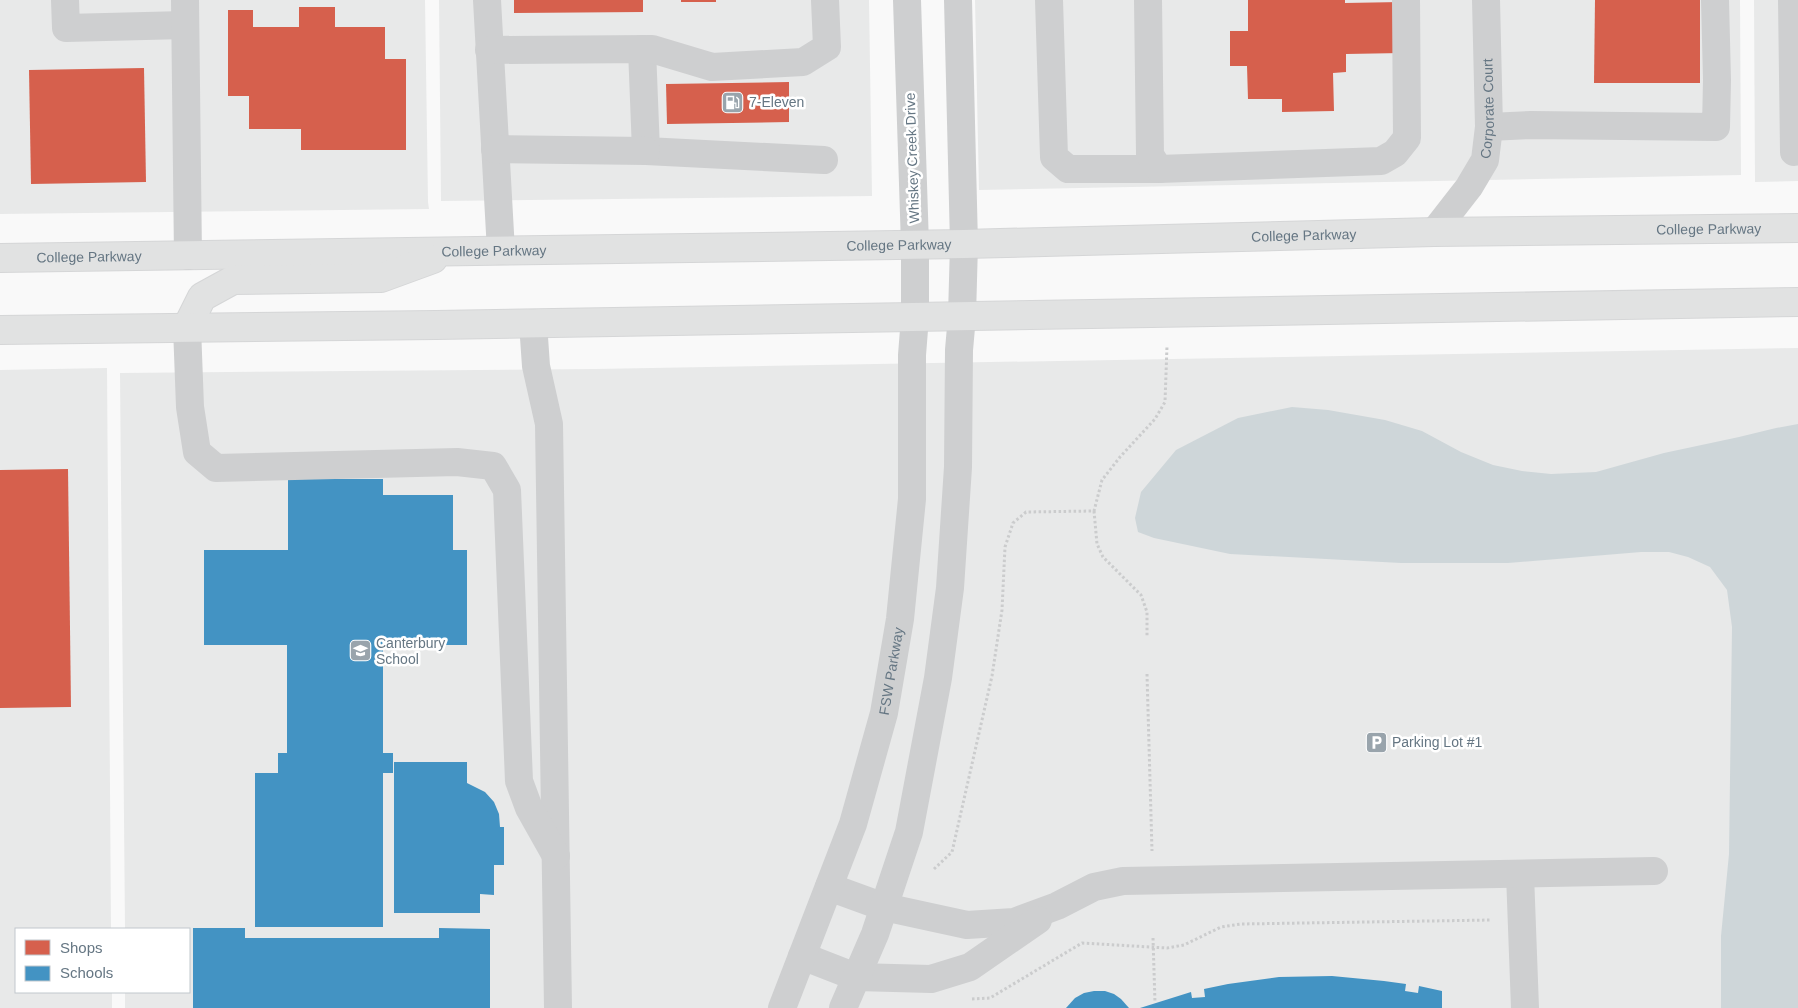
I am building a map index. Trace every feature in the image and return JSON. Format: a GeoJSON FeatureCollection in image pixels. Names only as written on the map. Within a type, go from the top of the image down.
{"type":"FeatureCollection","features":[{"type":"Feature","properties":{"kind":"main road","name":"College Parkway"},"geometry":{"type":"LineString","coordinates":[[0,258],[915,245],[1434,232],[1798,228]]}},
{"type":"Feature","properties":{"kind":"main road"},"geometry":{"type":"LineString","coordinates":[[187,327],[202,297],[233,280],[381,278],[454,252]]}},
{"type":"Feature","properties":{"kind":"main road"},"geometry":{"type":"LineString","coordinates":[[0,330],[1798,302]]}},
{"type":"Feature","properties":{"kind":"street"},"geometry":{"type":"LineString","coordinates":[[65,0],[66,28],[185,13],[188,256]]}},
{"type":"Feature","properties":{"kind":"street"},"geometry":{"type":"LineString","coordinates":[[486,0],[501,251]]}},
{"type":"Feature","properties":{"kind":"street"},"geometry":{"type":"LineString","coordinates":[[490,50],[652,49],[712,67],[803,62],[827,47],[825,0]]}},
{"type":"Feature","properties":{"kind":"street","name":"Whiskey Creek Drive"},"geometry":{"type":"LineString","coordinates":[[907,0],[915,245],[915,317]]}},
{"type":"Feature","properties":{"kind":"street"},"geometry":{"type":"LineString","coordinates":[[843,1008],[875,934],[909,832],[938,678],[950,588],[958,467],[959,350],[964,244],[958,0]]}},
{"type":"Feature","properties":{"kind":"street"},"geometry":{"type":"LineString","coordinates":[[1049,0],[1054,157],[1068,169],[1159,169],[1381,161],[1395,153],[1407,138],[1406,0]]}},
{"type":"Feature","properties":{"kind":"street"},"geometry":{"type":"LineString","coordinates":[[1148,0],[1150,155],[1159,169]]}},
{"type":"Feature","properties":{"kind":"street","name":"Corporate Court"},"geometry":{"type":"LineString","coordinates":[[1434,232],[1469,187],[1485,160],[1489,127],[1486,0]]}},
{"type":"Feature","properties":{"kind":"street"},"geometry":{"type":"LineString","coordinates":[[1489,127],[1531,125],[1716,127],[1717,80],[1714,0]]}},
{"type":"Feature","properties":{"kind":"street"},"geometry":{"type":"LineString","coordinates":[[1792,0],[1794,152],[1798,152]]}},
{"type":"Feature","properties":{"kind":"street"},"geometry":{"type":"LineString","coordinates":[[642,49],[646,150]]}},
{"type":"Feature","properties":{"kind":"street"},"geometry":{"type":"LineString","coordinates":[[495,149],[646,150],[824,160]]}},
{"type":"Feature","properties":{"kind":"street","name":"FSW Parkway"},"geometry":{"type":"LineString","coordinates":[[782,1008],[853,824],[884,712],[900,619],[912,498],[912,355],[915,317]]}},
{"type":"Feature","properties":{"kind":"street"},"geometry":{"type":"LineString","coordinates":[[532,323],[536,366],[549,424],[558,1008]]}},
{"type":"Feature","properties":{"kind":"street"},"geometry":{"type":"LineString","coordinates":[[187,327],[190,407],[197,452],[216,468],[457,462],[493,466],[507,490],[519,781],[529,808],[556,856]]}},
{"type":"Feature","properties":{"kind":"street"},"geometry":{"type":"LineString","coordinates":[[828,887],[884,907],[967,925],[1014,922],[1057,906],[1094,887],[1123,881],[1654,872]]}},
{"type":"Feature","properties":{"kind":"street"},"geometry":{"type":"LineString","coordinates":[[1520,874],[1525,1008]]}},
{"type":"Feature","properties":{"kind":"street"},"geometry":{"type":"LineString","coordinates":[[802,956],[856,977],[931,979],[970,967],[1057,906]]}},
{"type":"Feature","properties":{"kind":"path"},"geometry":{"type":"LineString","coordinates":[[1148,636],[1147,612],[1141,595],[1103,557],[1097,544],[1094,511],[1102,480],[1155,419],[1165,402],[1167,346]]}},
{"type":"Feature","properties":{"kind":"path"},"geometry":{"type":"LineString","coordinates":[[934,869],[952,852],[990,685],[1002,610],[1005,548],[1013,523],[1026,512],[1094,511]]}},
{"type":"Feature","properties":{"kind":"path"},"geometry":{"type":"LineString","coordinates":[[1148,674],[1152,853]]}},
{"type":"Feature","properties":{"kind":"path"},"geometry":{"type":"LineString","coordinates":[[963,999],[990,998],[1082,943],[1167,948],[1184,945],[1221,926],[1241,924],[1494,920]]}},
{"type":"Feature","properties":{"kind":"path"},"geometry":{"type":"LineString","coordinates":[[1153,938],[1155,1004]]}},
{"type":"Feature","properties":{"kind":"shaded area"},"geometry":{"type":"Polygon","coordinates":[[[0,0],[425,0],[429,209],[0,214],[0,0]]]}},
{"type":"Feature","properties":{"kind":"shaded area"},"geometry":{"type":"Polygon","coordinates":[[[439,0],[869,0],[872,196],[441,201],[439,0]]]}},
{"type":"Feature","properties":{"kind":"shaded area"},"geometry":{"type":"Polygon","coordinates":[[[975,0],[1740,0],[1741,175],[979,190],[975,0]]]}},
{"type":"Feature","properties":{"kind":"shaded area"},"geometry":{"type":"Polygon","coordinates":[[[1754,0],[1798,0],[1798,181],[1755,182],[1754,0]]]}},
{"type":"Feature","properties":{"kind":"shaded area"},"geometry":{"type":"Polygon","coordinates":[[[1798,348],[1798,1008],[125,1008],[125,993],[190,993],[190,928],[125,928],[120,373],[595,369],[1798,348]]]}},
{"type":"Feature","properties":{"kind":"shaded area"},"geometry":{"type":"Polygon","coordinates":[[[107,368],[111,928],[15,928],[15,993],[112,993],[112,1008],[0,1008],[0,370],[107,368]]]}},
{"type":"Feature","properties":{"kind":"shaded area"},"geometry":{"type":"Polygon","coordinates":[[[1292,407],[1328,410],[1385,420],[1422,431],[1461,452],[1493,465],[1551,474],[1596,472],[1664,453],[1798,424],[1798,1008],[1721,1008],[1721,936],[1729,854],[1732,627],[1727,590],[1710,567],[1688,557],[1669,552],[1641,552],[1508,563],[1401,563],[1230,554],[1154,538],[1138,532],[1135,518],[1141,492],[1176,450],[1238,418],[1292,407]]]}},
{"type":"Feature","properties":{"kind":"building: Shops"},"geometry":{"type":"Polygon","coordinates":[[[514,0],[643,0],[643,12],[514,13],[514,0]]]}},
{"type":"Feature","properties":{"kind":"building: Shops"},"geometry":{"type":"Polygon","coordinates":[[[681,0],[716,0],[716,2],[681,2],[681,0]]]}},
{"type":"Feature","properties":{"kind":"building: Shops"},"geometry":{"type":"Polygon","coordinates":[[[1248,0],[1345,0],[1345,3],[1401,2],[1402,53],[1346,54],[1346,72],[1333,73],[1334,111],[1282,112],[1282,99],[1248,99],[1247,66],[1230,66],[1230,31],[1248,31],[1248,0]]]}},
{"type":"Feature","properties":{"kind":"building: Shops"},"geometry":{"type":"Polygon","coordinates":[[[1595,0],[1700,0],[1700,83],[1594,83],[1595,0]]]}},
{"type":"Feature","properties":{"kind":"building: Shops"},"geometry":{"type":"Polygon","coordinates":[[[299,7],[335,7],[335,27],[385,27],[385,59],[406,59],[406,150],[301,150],[301,129],[249,129],[249,96],[228,96],[228,10],[253,10],[253,27],[299,27],[299,7]]]}},
{"type":"Feature","properties":{"kind":"building: Shops"},"geometry":{"type":"Polygon","coordinates":[[[144,68],[146,182],[31,184],[29,70],[144,68]]]}},
{"type":"Feature","properties":{"kind":"building: Shops"},"geometry":{"type":"Polygon","coordinates":[[[789,82],[789,122],[667,124],[666,84],[789,82]]]}},
{"type":"Feature","properties":{"kind":"building: Shops"},"geometry":{"type":"Polygon","coordinates":[[[68,469],[71,707],[0,708],[0,470],[68,469]]]}},
{"type":"Feature","properties":{"kind":"building: Schools"},"geometry":{"type":"Polygon","coordinates":[[[288,479],[383,479],[383,495],[453,495],[453,550],[467,550],[467,645],[383,645],[383,753],[393,753],[393,773],[383,773],[383,927],[255,927],[255,773],[278,773],[278,753],[287,753],[287,645],[204,645],[204,550],[288,550],[288,479]]]}},
{"type":"Feature","properties":{"kind":"building: Schools"},"geometry":{"type":"Polygon","coordinates":[[[394,762],[467,762],[467,783],[485,792],[494,802],[499,814],[500,827],[504,827],[504,865],[494,865],[494,895],[480,894],[480,913],[394,913],[394,762]]]}},
{"type":"Feature","properties":{"kind":"building: Schools"},"geometry":{"type":"Polygon","coordinates":[[[193,928],[245,928],[245,938],[439,938],[439,928],[490,929],[490,1008],[193,1008],[193,928]]]}},
{"type":"Feature","properties":{"kind":"building: Schools"},"geometry":{"type":"Polygon","coordinates":[[[1332,976],[1406,984],[1405,991],[1418,993],[1419,986],[1442,991],[1442,1008],[1140,1008],[1191,992],[1192,998],[1205,997],[1204,989],[1228,984],[1279,977],[1332,976]]]}},
{"type":"Feature","properties":{"kind":"building: Schools"},"geometry":{"type":"Polygon","coordinates":[[[1105,991],[1114,994],[1129,1008],[1066,1008],[1075,998],[1084,993],[1105,991]]]}},
{"type":"Feature","properties":{"kind":"place","name":"7-Eleven"},"geometry":{"type":"Point","coordinates":[733,102]}},
{"type":"Feature","properties":{"kind":"place","name":"Canterbury School"},"geometry":{"type":"Point","coordinates":[360,651]}},
{"type":"Feature","properties":{"kind":"place","name":"Parking Lot #1"},"geometry":{"type":"Point","coordinates":[1376,742]}}]}
